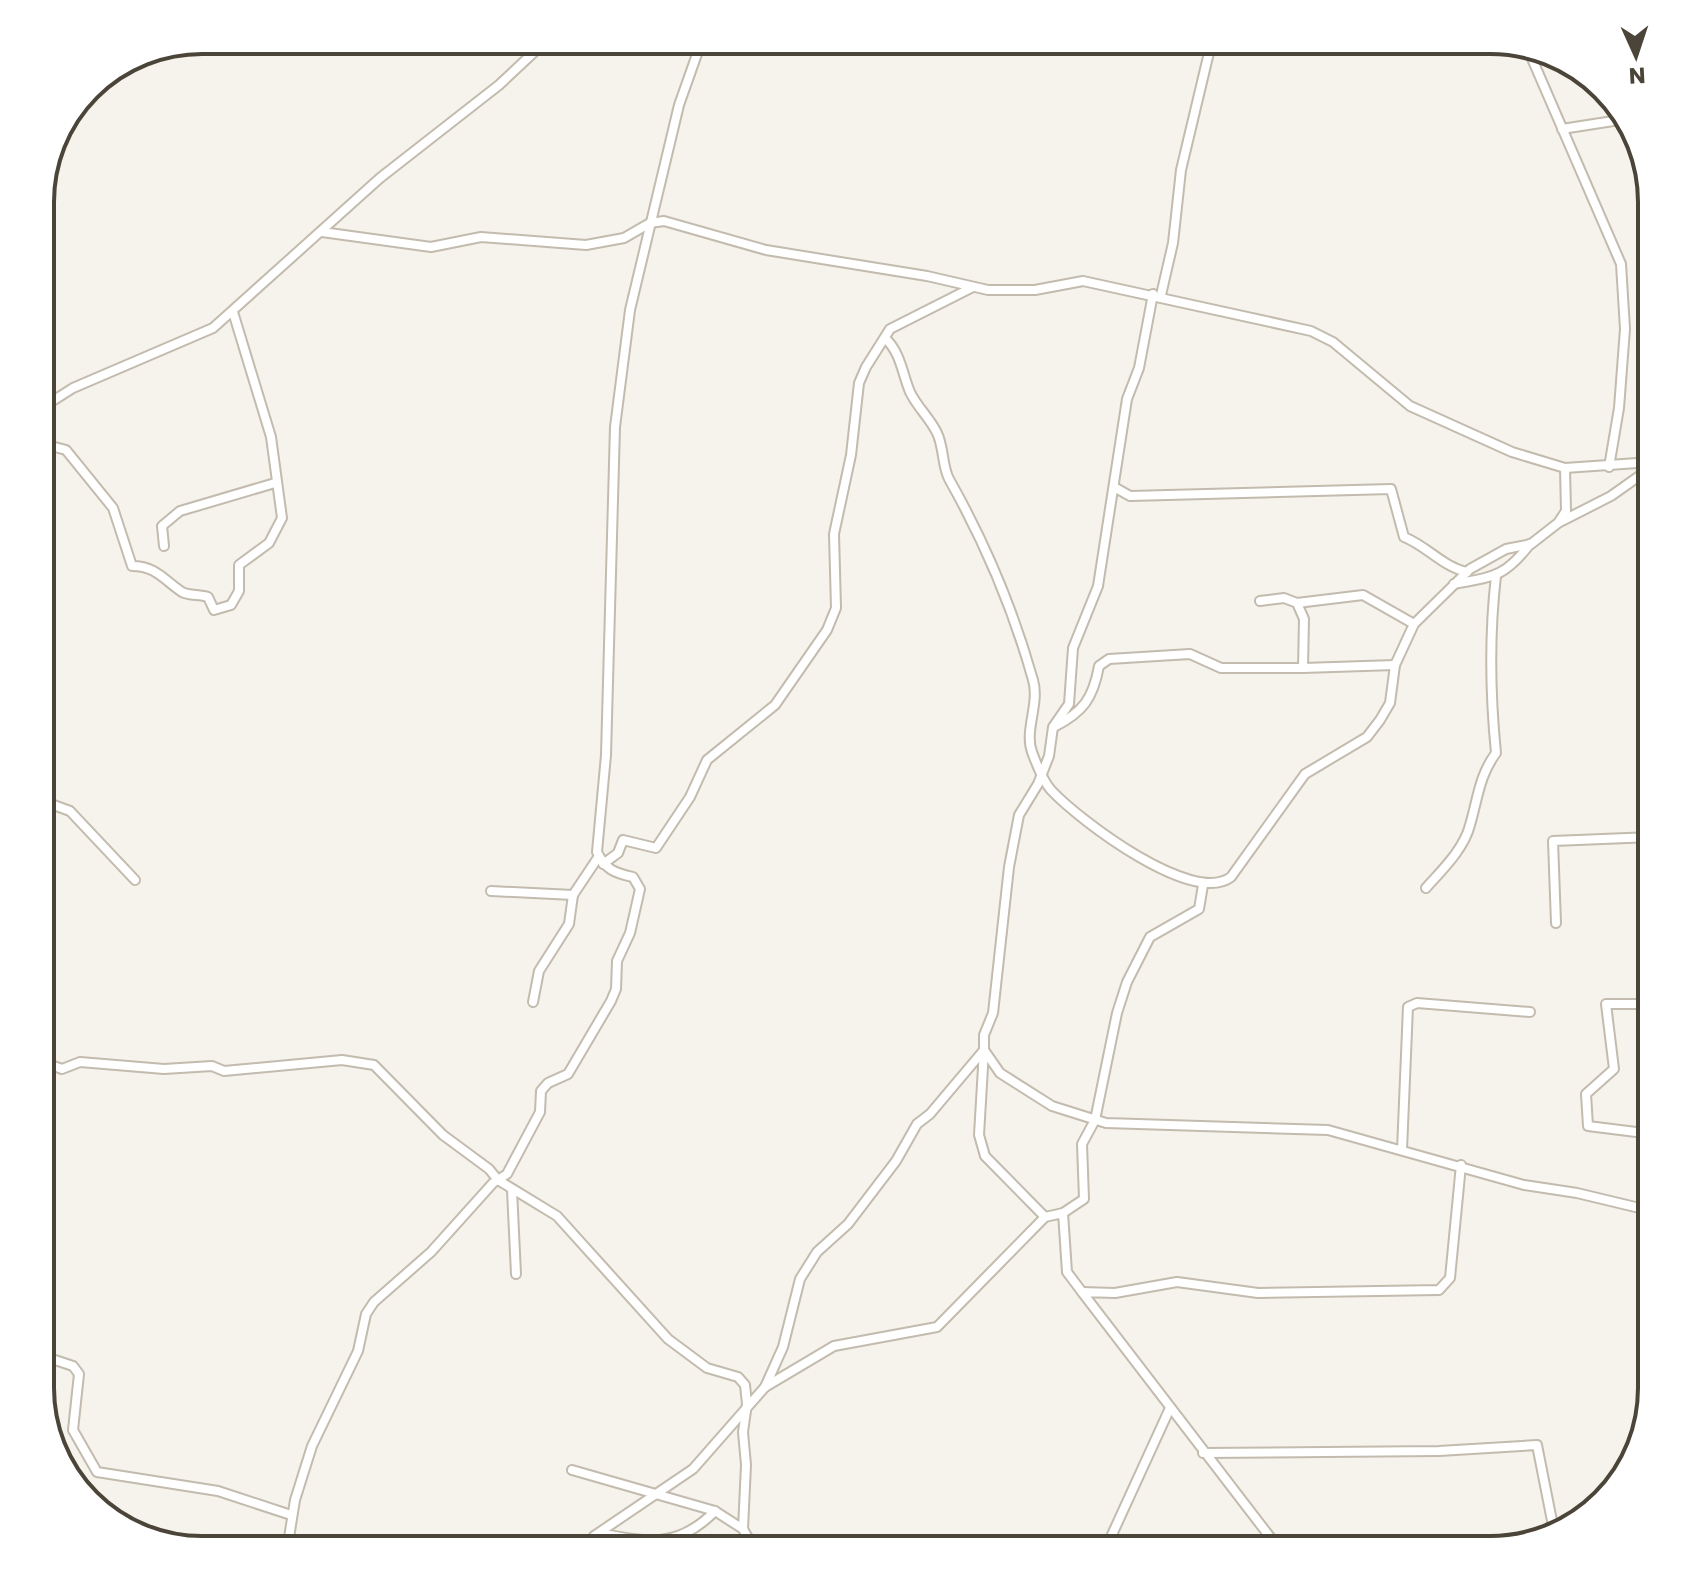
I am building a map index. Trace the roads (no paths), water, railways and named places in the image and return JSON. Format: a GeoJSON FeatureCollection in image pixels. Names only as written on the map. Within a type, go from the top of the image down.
{"type":"FeatureCollection","features":[{"type":"Feature","properties":{"kind":"street"},"geometry":{"type":"LineString","coordinates":[[54,400],[73,388],[186,341],[233,312],[380,178],[499,85],[532,54]]}},
{"type":"Feature","properties":{"kind":"street"},"geometry":{"type":"LineString","coordinates":[[289,1536],[291,1515],[312,1446],[358,1351],[366,1314],[374,1302],[431,1252],[514,1165],[540,1112],[541,1091],[548,1083],[568,1074],[616,989],[617,961],[630,933],[640,889],[633,877],[613,872],[601,860],[615,427],[630,310],[679,105],[697,54]]}},
{"type":"Feature","properties":{"kind":"street"},"geometry":{"type":"LineString","coordinates":[[1045,1217],[985,1156],[979,1123],[984,1035],[993,1013],[1009,867],[1019,815],[1042,773],[1053,727],[1069,704],[1073,648],[1098,586],[1127,399],[1139,368],[1173,243],[1181,170],[1209,54]]}},
{"type":"Feature","properties":{"kind":"street"},"geometry":{"type":"LineString","coordinates":[[1533,61],[1621,264],[1624,279],[1619,408],[1609,467]]}},
{"type":"Feature","properties":{"kind":"street"},"geometry":{"type":"LineString","coordinates":[[1562,129],[1614,121]]}},
{"type":"Feature","properties":{"kind":"street"},"geometry":{"type":"LineString","coordinates":[[322,232],[431,247],[481,237],[586,245],[624,238],[650,223],[664,221],[766,250],[973,287],[1035,290],[1083,281],[1157,294],[1311,331],[1333,342],[1410,406],[1512,452],[1565,468],[1638,465]]}},
{"type":"Feature","properties":{"kind":"street"},"geometry":{"type":"LineString","coordinates":[[533,1002],[539,971],[569,924],[573,895],[601,860],[618,853],[623,840],[656,848],[690,797],[707,760],[775,705],[827,630],[836,608],[834,534],[851,455],[859,383],[890,329],[973,287]]}},
{"type":"Feature","properties":{"kind":"street"},"geometry":{"type":"LineString","coordinates":[[54,448],[66,450],[113,508],[132,566],[144,566],[168,578],[184,594],[208,597],[214,610],[231,605],[239,591],[241,562],[263,549],[282,518],[271,437],[233,312]]}},
{"type":"Feature","properties":{"kind":"street"},"geometry":{"type":"LineString","coordinates":[[885,338],[900,360],[912,396],[935,428],[943,447],[948,476],[1012,614],[1034,683],[1030,749],[1051,790],[1079,818],[1116,844],[1140,858],[1203,885],[1220,886],[1231,877],[1305,774],[1367,737],[1390,703],[1395,665],[1414,624],[1467,572],[1506,549],[1531,544]]}},
{"type":"Feature","properties":{"kind":"street"},"geometry":{"type":"LineString","coordinates":[[1558,523],[1566,511],[1565,468]]}},
{"type":"Feature","properties":{"kind":"street"},"geometry":{"type":"LineString","coordinates":[[1454,584],[1496,576],[1512,568],[1531,544],[1558,523],[1611,496],[1638,475]]}},
{"type":"Feature","properties":{"kind":"street"},"geometry":{"type":"LineString","coordinates":[[164,546],[162,526],[180,511],[275,483]]}},
{"type":"Feature","properties":{"kind":"street"},"geometry":{"type":"LineString","coordinates":[[1114,487],[1130,496],[1391,489],[1404,537],[1422,545],[1456,570],[1467,572]]}},
{"type":"Feature","properties":{"kind":"street"},"geometry":{"type":"LineString","coordinates":[[1426,888],[1451,860],[1470,828],[1475,796],[1485,768],[1496,753],[1489,675],[1496,576]]}},
{"type":"Feature","properties":{"kind":"street"},"geometry":{"type":"LineString","coordinates":[[1260,601],[1284,598],[1297,603],[1363,595],[1414,624]]}},
{"type":"Feature","properties":{"kind":"street"},"geometry":{"type":"LineString","coordinates":[[1297,603],[1304,619],[1303,668]]}},
{"type":"Feature","properties":{"kind":"street"},"geometry":{"type":"LineString","coordinates":[[1053,727],[1071,718],[1094,693],[1099,666],[1109,659],[1190,654],[1221,668],[1395,665]]}},
{"type":"Feature","properties":{"kind":"street"},"geometry":{"type":"LineString","coordinates":[[54,805],[70,811],[135,880]]}},
{"type":"Feature","properties":{"kind":"street"},"geometry":{"type":"LineString","coordinates":[[1556,923],[1553,841],[1638,838]]}},
{"type":"Feature","properties":{"kind":"street"},"geometry":{"type":"LineString","coordinates":[[596,1536],[693,1469],[765,1387],[834,1346],[937,1327],[1045,1217],[1063,1213],[1084,1199],[1082,1144],[1095,1120],[1117,1013],[1127,982],[1150,937],[1199,909],[1203,885]]}},
{"type":"Feature","properties":{"kind":"street"},"geometry":{"type":"LineString","coordinates":[[491,891],[573,895]]}},
{"type":"Feature","properties":{"kind":"street"},"geometry":{"type":"LineString","coordinates":[[1402,1150],[1408,1007],[1417,1003],[1530,1012]]}},
{"type":"Feature","properties":{"kind":"street"},"geometry":{"type":"LineString","coordinates":[[1638,1004],[1606,1004],[1614,1069],[1586,1094],[1588,1126],[1638,1132]]}},
{"type":"Feature","properties":{"kind":"street"},"geometry":{"type":"LineString","coordinates":[[984,1050],[1000,1073],[1018,1085],[1052,1106],[1095,1120],[1171,1127],[1328,1130],[1524,1185],[1577,1193],[1638,1208]]}},
{"type":"Feature","properties":{"kind":"street"},"geometry":{"type":"LineString","coordinates":[[765,1387],[783,1347],[800,1279],[817,1252],[848,1224],[896,1161],[917,1124],[930,1114],[984,1050]]}},
{"type":"Feature","properties":{"kind":"street"},"geometry":{"type":"LineString","coordinates":[[54,1066],[62,1069],[80,1062],[164,1069],[212,1066],[224,1071],[342,1060],[374,1065],[443,1135],[512,1190],[557,1216],[668,1339],[707,1368],[738,1377],[745,1385],[743,1529]]}},
{"type":"Feature","properties":{"kind":"street"},"geometry":{"type":"LineString","coordinates":[[1082,1292],[1115,1293],[1177,1282],[1258,1293],[1439,1290],[1450,1278],[1461,1165]]}},
{"type":"Feature","properties":{"kind":"street"},"geometry":{"type":"LineString","coordinates":[[512,1190],[516,1274]]}},
{"type":"Feature","properties":{"kind":"street"},"geometry":{"type":"LineString","coordinates":[[1063,1213],[1067,1272],[1269,1536]]}},
{"type":"Feature","properties":{"kind":"street"},"geometry":{"type":"LineString","coordinates":[[54,1360],[73,1366],[79,1374],[73,1430],[97,1472],[218,1491],[291,1515]]}},
{"type":"Feature","properties":{"kind":"street"},"geometry":{"type":"LineString","coordinates":[[1111,1536],[1170,1408]]}},
{"type":"Feature","properties":{"kind":"street"},"geometry":{"type":"LineString","coordinates":[[1203,1453],[1439,1451],[1537,1445],[1552,1522]]}},
{"type":"Feature","properties":{"kind":"street"},"geometry":{"type":"LineString","coordinates":[[572,1470],[662,1493],[668,1499],[715,1511],[743,1529],[747,1536]]}},
{"type":"Feature","properties":{"kind":"street"},"geometry":{"type":"LineString","coordinates":[[681,1536],[703,1524],[715,1511]]}},
{"type":"Feature","properties":{"kind":"street"},"geometry":{"type":"LineString","coordinates":[[599,1533],[612,1536]]}}]}
